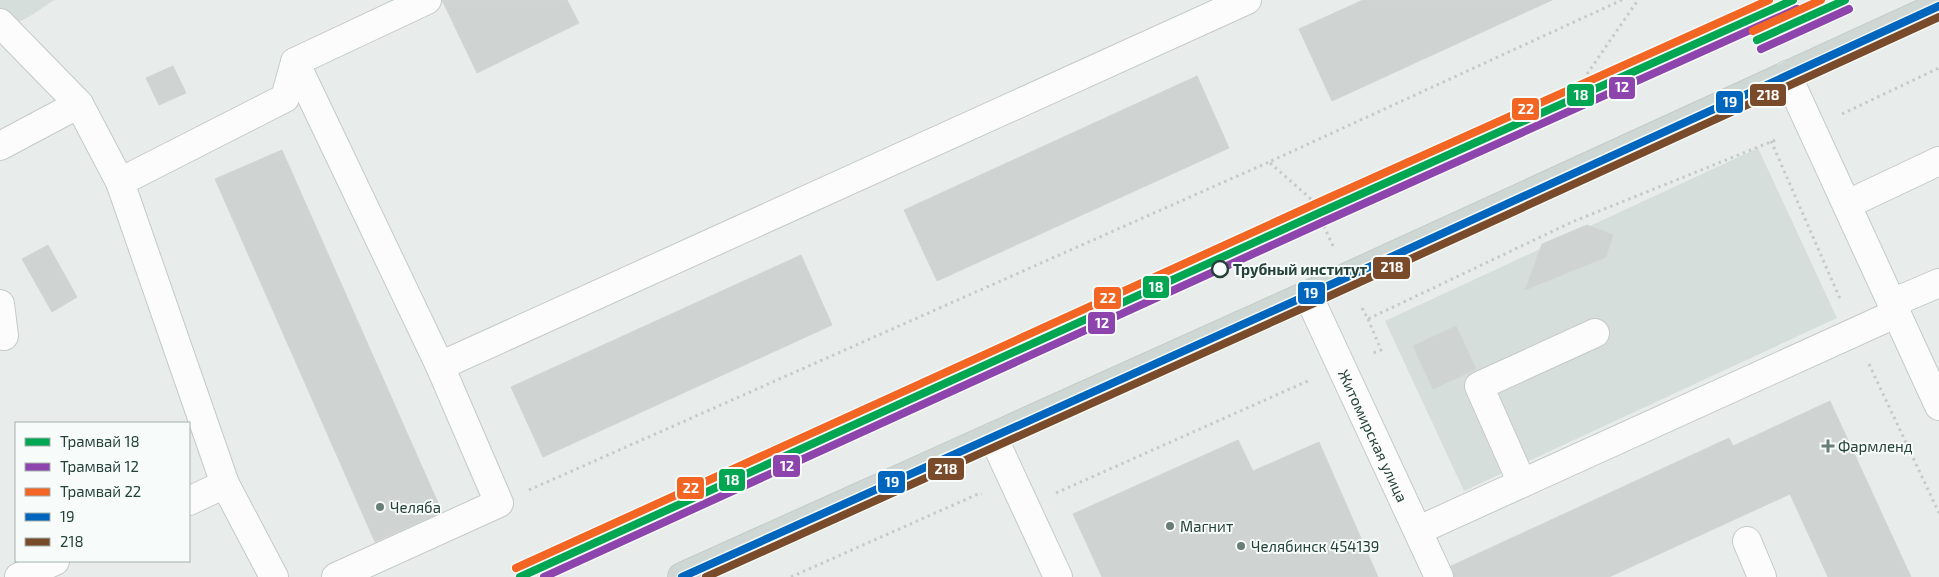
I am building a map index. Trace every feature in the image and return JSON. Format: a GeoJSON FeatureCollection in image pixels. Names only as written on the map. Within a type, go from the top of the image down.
{"type":"FeatureCollection","features":[{"type":"Feature","properties":{"kind":"main road"},"geometry":{"type":"LineString","coordinates":[[682,577],[723,569],[993,437],[1939,6]]}},
{"type":"Feature","properties":{"kind":"street"},"geometry":{"type":"LineString","coordinates":[[120,182],[284,98],[295,62],[427,0]]}},
{"type":"Feature","properties":{"kind":"street"},"geometry":{"type":"LineString","coordinates":[[440,366],[1247,0]]}},
{"type":"Feature","properties":{"kind":"street"},"geometry":{"type":"LineString","coordinates":[[0,23],[79,104],[120,182],[225,484],[274,577]]}},
{"type":"Feature","properties":{"kind":"street"},"geometry":{"type":"LineString","coordinates":[[295,62],[440,366],[499,503],[336,577]]}},
{"type":"Feature","properties":{"kind":"street"},"geometry":{"type":"LineString","coordinates":[[1787,75],[1848,204],[1939,406]]}},
{"type":"Feature","properties":{"kind":"street"},"geometry":{"type":"LineString","coordinates":[[0,146],[79,104]]}},
{"type":"Feature","properties":{"kind":"street"},"geometry":{"type":"LineString","coordinates":[[1848,204],[1939,161]]}},
{"type":"Feature","properties":{"kind":"street"},"geometry":{"type":"LineString","coordinates":[[1419,530],[1895,308],[1939,283]]}},
{"type":"Feature","properties":{"kind":"street","name":"Житомирская улица"},"geometry":{"type":"LineString","coordinates":[[1308,295],[1440,577]]}},
{"type":"Feature","properties":{"kind":"street"},"geometry":{"type":"LineString","coordinates":[[0,304],[4,336]]}},
{"type":"Feature","properties":{"kind":"street"},"geometry":{"type":"LineString","coordinates":[[1522,483],[1478,386],[1595,333]]}},
{"type":"Feature","properties":{"kind":"street"},"geometry":{"type":"LineString","coordinates":[[993,437],[1018,495],[1058,577]]}},
{"type":"Feature","properties":{"kind":"street"},"geometry":{"type":"LineString","coordinates":[[190,501],[225,484]]}},
{"type":"Feature","properties":{"kind":"street"},"geometry":{"type":"LineString","coordinates":[[1747,541],[1762,577]]}},
{"type":"Feature","properties":{"kind":"street"},"geometry":{"type":"LineString","coordinates":[[19,577],[53,562]]}},
{"type":"Feature","properties":{"kind":"path"},"geometry":{"type":"LineString","coordinates":[[1587,74],[1638,0]]}},
{"type":"Feature","properties":{"kind":"path"},"geometry":{"type":"LineString","coordinates":[[499,503],[1269,162]]}},
{"type":"Feature","properties":{"kind":"path"},"geometry":{"type":"LineString","coordinates":[[790,577],[978,494],[1050,496],[1342,365],[1381,350],[1368,319]]}},
{"type":"Feature","properties":{"kind":"shaded area"},"geometry":{"type":"Polygon","coordinates":[[[0,0],[54,0],[32,15],[0,32],[0,0]]]}},
{"type":"Feature","properties":{"kind":"shaded area"},"geometry":{"type":"Polygon","coordinates":[[[1758,148],[1837,318],[1464,491],[1385,321],[1758,148]]]}},
{"type":"Feature","properties":{"kind":"building"},"geometry":{"type":"Polygon","coordinates":[[[442,0],[567,0],[579,23],[477,73],[442,0]]]}},
{"type":"Feature","properties":{"kind":"building"},"geometry":{"type":"Polygon","coordinates":[[[1363,0],[1552,0],[1332,101],[1299,29],[1363,0]]]}},
{"type":"Feature","properties":{"kind":"building"},"geometry":{"type":"Polygon","coordinates":[[[173,66],[186,93],[159,105],[146,78],[173,66]]]}},
{"type":"Feature","properties":{"kind":"building"},"geometry":{"type":"Polygon","coordinates":[[[1197,76],[1229,148],[937,281],[904,210],[1197,76]]]}},
{"type":"Feature","properties":{"kind":"building"},"geometry":{"type":"Polygon","coordinates":[[[282,150],[442,512],[375,542],[215,179],[282,150]]]}},
{"type":"Feature","properties":{"kind":"building"},"geometry":{"type":"Polygon","coordinates":[[[1587,225],[1613,235],[1606,257],[1525,290],[1542,244],[1587,225]]]}},
{"type":"Feature","properties":{"kind":"building"},"geometry":{"type":"Polygon","coordinates":[[[48,245],[77,297],[52,312],[22,259],[48,245]]]}},
{"type":"Feature","properties":{"kind":"building"},"geometry":{"type":"Polygon","coordinates":[[[801,255],[832,325],[543,457],[511,387],[801,255]]]}},
{"type":"Feature","properties":{"kind":"building"},"geometry":{"type":"Polygon","coordinates":[[[1456,326],[1476,369],[1433,389],[1413,346],[1456,326]]]}},
{"type":"Feature","properties":{"kind":"building"},"geometry":{"type":"Polygon","coordinates":[[[1830,401],[1911,577],[1828,577],[1790,494],[1609,577],[1454,577],[1451,566],[1729,438],[1733,446],[1830,401]]]}},
{"type":"Feature","properties":{"kind":"building"},"geometry":{"type":"Polygon","coordinates":[[[1238,440],[1253,471],[1319,442],[1378,577],[1102,577],[1073,514],[1238,440]]]}},
{"type":"Feature","properties":{"kind":"tram line","name":"22"},"geometry":{"type":"LineString","coordinates":[[516,568],[1315,204],[1769,0]]}},
{"type":"Feature","properties":{"kind":"tram line","name":"18"},"geometry":{"type":"LineString","coordinates":[[520,577],[1319,213],[1793,0]]}},
{"type":"Feature","properties":{"kind":"tram line","name":"22"},"geometry":{"type":"LineString","coordinates":[[1753,31],[1821,0]]}},
{"type":"Feature","properties":{"kind":"tram line","name":"18"},"geometry":{"type":"LineString","coordinates":[[1757,40],[1845,0]]}},
{"type":"Feature","properties":{"kind":"tram line","name":"12"},"geometry":{"type":"LineString","coordinates":[[544,577],[1323,222],[1797,9]]}},
{"type":"Feature","properties":{"kind":"tram line","name":"12"},"geometry":{"type":"LineString","coordinates":[[1761,49],[1849,9]]}},
{"type":"Feature","properties":{"kind":"transit line","name":"19"},"geometry":{"type":"LineString","coordinates":[[682,577],[1308,295],[1939,6]]}},
{"type":"Feature","properties":{"kind":"transit line","name":"218"},"geometry":{"type":"LineString","coordinates":[[706,577],[1312,304],[1939,17]]}},
{"type":"Feature","properties":{"kind":"place","name":"Трубный институт"},"geometry":{"type":"Point","coordinates":[1220,269]}},
{"type":"Feature","properties":{"kind":"place","name":"Фармленд"},"geometry":{"type":"Point","coordinates":[1828,446]}},
{"type":"Feature","properties":{"kind":"place","name":"Челяба"},"geometry":{"type":"Point","coordinates":[380,507]}},
{"type":"Feature","properties":{"kind":"place","name":"Магнит"},"geometry":{"type":"Point","coordinates":[1170,526]}},
{"type":"Feature","properties":{"kind":"place","name":"Челябинск 454139"},"geometry":{"type":"Point","coordinates":[1241,546]}}]}
